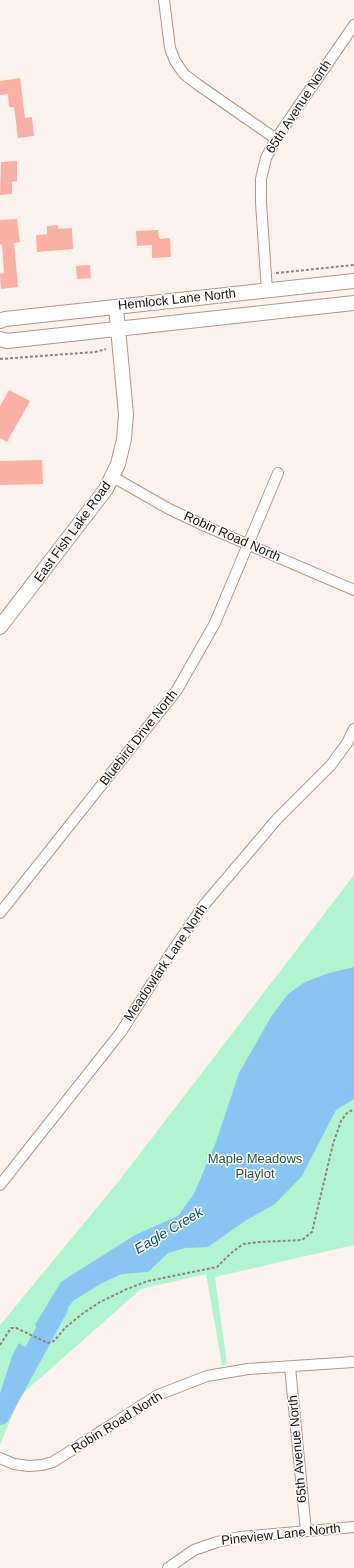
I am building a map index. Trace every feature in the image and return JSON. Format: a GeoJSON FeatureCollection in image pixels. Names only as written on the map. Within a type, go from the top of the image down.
{"type":"FeatureCollection","features":[{"type":"Feature","properties":{"kind":"main road","name":"Hemlock Lane North"},"geometry":{"type":"LineString","coordinates":[[0,322],[5,319],[354,281]]}},
{"type":"Feature","properties":{"kind":"main road","name":"Hemlock Lane North"},"geometry":{"type":"LineString","coordinates":[[0,339],[8,341],[354,303]]}},
{"type":"Feature","properties":{"kind":"main road","name":"East Fish Lake Road"},"geometry":{"type":"LineString","coordinates":[[0,627],[83,521],[106,489],[113,476],[122,451],[126,425],[126,400],[116,307]]}},
{"type":"Feature","properties":{"kind":"street"},"geometry":{"type":"LineString","coordinates":[[164,0],[170,48],[175,61],[184,74],[276,138]]}},
{"type":"Feature","properties":{"kind":"street","name":"65th Avenue North"},"geometry":{"type":"LineString","coordinates":[[267,291],[261,203],[261,179],[266,158],[276,138],[354,25]]}},
{"type":"Feature","properties":{"kind":"street","name":"Bluebird Drive North"},"geometry":{"type":"LineString","coordinates":[[0,912],[177,690],[215,623],[278,473]]}},
{"type":"Feature","properties":{"kind":"street","name":"Robin Road North"},"geometry":{"type":"LineString","coordinates":[[113,476],[169,509],[248,545],[354,590]]}},
{"type":"Feature","properties":{"kind":"street","name":"Meadowlark Lane North"},"geometry":{"type":"LineString","coordinates":[[0,1186],[121,1032],[171,953],[204,905],[277,819],[331,765],[347,743],[354,729]]}},
{"type":"Feature","properties":{"kind":"street","name":"Robin Road North"},"geometry":{"type":"LineString","coordinates":[[0,1458],[14,1464],[29,1466],[53,1462],[158,1395],[190,1382],[224,1372],[354,1362]]}},
{"type":"Feature","properties":{"kind":"street","name":"65th Avenue North"},"geometry":{"type":"LineString","coordinates":[[290,1367],[306,1531]]}},
{"type":"Feature","properties":{"kind":"street","name":"Pineview Lane North"},"geometry":{"type":"LineString","coordinates":[[168,1568],[194,1550],[217,1542],[240,1537],[354,1527]]}},
{"type":"Feature","properties":{"kind":"path"},"geometry":{"type":"LineString","coordinates":[[0,359],[96,352],[106,349]]}},
{"type":"Feature","properties":{"kind":"path"},"geometry":{"type":"LineString","coordinates":[[0,1345],[11,1328],[16,1328],[48,1343],[54,1341],[65,1328],[82,1314],[100,1302],[127,1288],[148,1281],[218,1267],[230,1254],[243,1244],[302,1240],[312,1232],[341,1121],[347,1113],[354,1109]]}},
{"type":"Feature","properties":{"kind":"green space","name":"Maple Meadows Playlot"},"geometry":{"type":"Polygon","coordinates":[[[354,875],[354,1245],[215,1277],[227,1364],[222,1365],[206,1274],[141,1289],[20,1396],[0,1445],[0,1325],[118,1182],[354,875]]]}},
{"type":"Feature","properties":{"kind":"water"},"geometry":{"type":"Polygon","coordinates":[[[354,967],[354,1099],[336,1110],[302,1176],[275,1204],[245,1221],[208,1247],[185,1248],[168,1253],[148,1272],[122,1274],[102,1283],[73,1301],[49,1334],[38,1329],[35,1325],[61,1282],[135,1235],[178,1216],[194,1194],[216,1142],[239,1073],[271,1017],[288,994],[305,982],[329,973],[354,967]]]}},
{"type":"Feature","properties":{"kind":"water"},"geometry":{"type":"Polygon","coordinates":[[[19,1343],[37,1356],[25,1384],[10,1401],[0,1424],[0,1394],[12,1356],[19,1343]]]}},
{"type":"Feature","properties":{"kind":"building"},"geometry":{"type":"Polygon","coordinates":[[[20,78],[25,118],[32,117],[34,136],[18,138],[14,107],[9,107],[8,94],[0,95],[0,81],[20,78]]]}},
{"type":"Feature","properties":{"kind":"building"},"geometry":{"type":"Polygon","coordinates":[[[17,161],[17,181],[12,182],[12,194],[0,195],[1,162],[17,161]]]}},
{"type":"Feature","properties":{"kind":"building"},"geometry":{"type":"Polygon","coordinates":[[[17,219],[20,242],[14,243],[18,287],[1,289],[0,274],[4,273],[2,244],[0,245],[0,220],[17,219]]]}},
{"type":"Feature","properties":{"kind":"building"},"geometry":{"type":"Polygon","coordinates":[[[58,225],[58,229],[72,228],[73,249],[37,252],[36,235],[47,234],[47,226],[58,225]]]}},
{"type":"Feature","properties":{"kind":"building"},"geometry":{"type":"Polygon","coordinates":[[[158,230],[159,239],[170,238],[171,257],[152,258],[152,245],[137,246],[136,231],[158,230]]]}},
{"type":"Feature","properties":{"kind":"building"},"geometry":{"type":"Polygon","coordinates":[[[90,265],[91,278],[77,279],[76,266],[90,265]]]}},
{"type":"Feature","properties":{"kind":"building"},"geometry":{"type":"Polygon","coordinates":[[[9,390],[30,401],[7,442],[0,438],[0,406],[9,390]]]}},
{"type":"Feature","properties":{"kind":"building"},"geometry":{"type":"Polygon","coordinates":[[[42,460],[43,484],[0,485],[0,461],[42,460]]]}},
{"type":"Feature","properties":{"kind":"waterway","name":"Eagle Creek"},"geometry":{"type":"LineString","coordinates":[[0,1415],[58,1308]]}}]}
